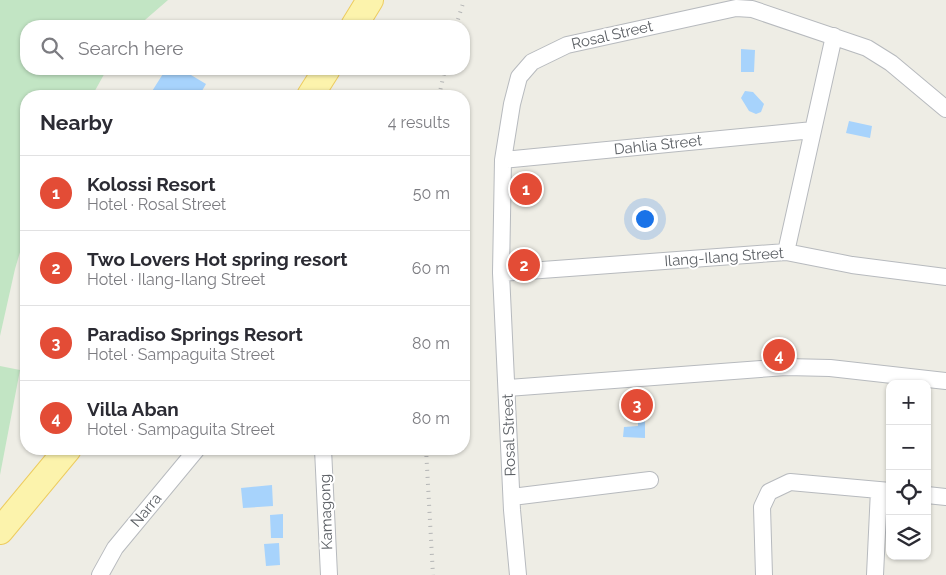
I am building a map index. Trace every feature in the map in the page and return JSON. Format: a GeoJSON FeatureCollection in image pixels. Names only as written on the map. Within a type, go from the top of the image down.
{"type":"FeatureCollection","features":[{"type":"Feature","properties":{"kind":"main road"},"geometry":{"type":"LineString","coordinates":[[358,20],[370,0]]}},
{"type":"Feature","properties":{"kind":"main road"},"geometry":{"type":"LineString","coordinates":[[314,90],[323,75]]}},
{"type":"Feature","properties":{"kind":"main road"},"geometry":{"type":"LineString","coordinates":[[0,531],[63,455]]}},
{"type":"Feature","properties":{"kind":"street","name":"Rosal Street"},"geometry":{"type":"LineString","coordinates":[[518,575],[512,497],[501,273],[502,160],[519,77],[532,62],[567,44],[736,8],[752,9],[867,48],[891,63],[946,109]]}},
{"type":"Feature","properties":{"kind":"street"},"geometry":{"type":"LineString","coordinates":[[786,252],[834,36]]}},
{"type":"Feature","properties":{"kind":"street","name":"Dahlia Street"},"geometry":{"type":"LineString","coordinates":[[502,160],[813,130]]}},
{"type":"Feature","properties":{"kind":"street","name":"Ilang-Ilang Street"},"geometry":{"type":"LineString","coordinates":[[501,273],[786,252],[852,265],[946,277]]}},
{"type":"Feature","properties":{"kind":"street"},"geometry":{"type":"LineString","coordinates":[[507,388],[786,367],[830,368],[946,381]]}},
{"type":"Feature","properties":{"kind":"street","name":"Narra"},"geometry":{"type":"LineString","coordinates":[[100,575],[115,548],[192,455]]}},
{"type":"Feature","properties":{"kind":"street","name":"Kamagong"},"geometry":{"type":"LineString","coordinates":[[324,455],[329,575]]}},
{"type":"Feature","properties":{"kind":"street"},"geometry":{"type":"LineString","coordinates":[[512,497],[650,480]]}},
{"type":"Feature","properties":{"kind":"street"},"geometry":{"type":"LineString","coordinates":[[764,575],[762,507],[769,492],[790,482],[884,490],[875,575]]}},
{"type":"Feature","properties":{"kind":"street"},"geometry":{"type":"LineString","coordinates":[[931,495],[946,497]]}},
{"type":"Feature","properties":{"kind":"green space"},"geometry":{"type":"Polygon","coordinates":[[[0,0],[168,0],[145,20],[20,20],[20,75],[104,75],[95,90],[20,90],[20,252],[0,336],[0,0]]]}},
{"type":"Feature","properties":{"kind":"green space"},"geometry":{"type":"Polygon","coordinates":[[[0,366],[20,370],[0,475],[0,366]]]}},
{"type":"Feature","properties":{"kind":"water"},"geometry":{"type":"Polygon","coordinates":[[[741,49],[755,50],[754,72],[741,72],[741,49]]]}},
{"type":"Feature","properties":{"kind":"water"},"geometry":{"type":"Polygon","coordinates":[[[162,75],[191,75],[206,84],[202,90],[153,90],[162,75]]]}},
{"type":"Feature","properties":{"kind":"water"},"geometry":{"type":"Polygon","coordinates":[[[745,91],[753,92],[764,104],[761,112],[756,114],[749,111],[741,98],[745,91]]]}},
{"type":"Feature","properties":{"kind":"water"},"geometry":{"type":"Polygon","coordinates":[[[849,121],[872,126],[870,138],[846,133],[849,121]]]}},
{"type":"Feature","properties":{"kind":"water"},"geometry":{"type":"Polygon","coordinates":[[[528,179],[529,199],[519,199],[518,192],[512,192],[511,180],[528,179]]]}},
{"type":"Feature","properties":{"kind":"water"},"geometry":{"type":"Polygon","coordinates":[[[645,419],[645,438],[623,437],[624,427],[638,426],[638,420],[645,419]]]}},
{"type":"Feature","properties":{"kind":"water"},"geometry":{"type":"Polygon","coordinates":[[[272,485],[273,506],[243,508],[241,488],[272,485]]]}},
{"type":"Feature","properties":{"kind":"water"},"geometry":{"type":"Polygon","coordinates":[[[283,514],[283,538],[271,538],[270,515],[283,514]]]}},
{"type":"Feature","properties":{"kind":"water"},"geometry":{"type":"Polygon","coordinates":[[[279,543],[280,565],[266,566],[264,544],[279,543]]]}},
{"type":"Feature","properties":{"kind":"railway"},"geometry":{"type":"LineString","coordinates":[[458,20],[464,0]]}},
{"type":"Feature","properties":{"kind":"railway"},"geometry":{"type":"LineString","coordinates":[[440,90],[444,75]]}},
{"type":"Feature","properties":{"kind":"railway"},"geometry":{"type":"LineString","coordinates":[[426,455],[433,575]]}},
{"type":"Feature","properties":{"kind":"place","name":"Kolossi Resort"},"geometry":{"type":"Point","coordinates":[526,189]}},
{"type":"Feature","properties":{"kind":"place","name":"Two Lovers Hot spring resort"},"geometry":{"type":"Point","coordinates":[524,265]}},
{"type":"Feature","properties":{"kind":"place","name":"Villa Aban"},"geometry":{"type":"Point","coordinates":[779,355]}},
{"type":"Feature","properties":{"kind":"place","name":"Paradiso Springs Resort"},"geometry":{"type":"Point","coordinates":[637,405]}}]}
